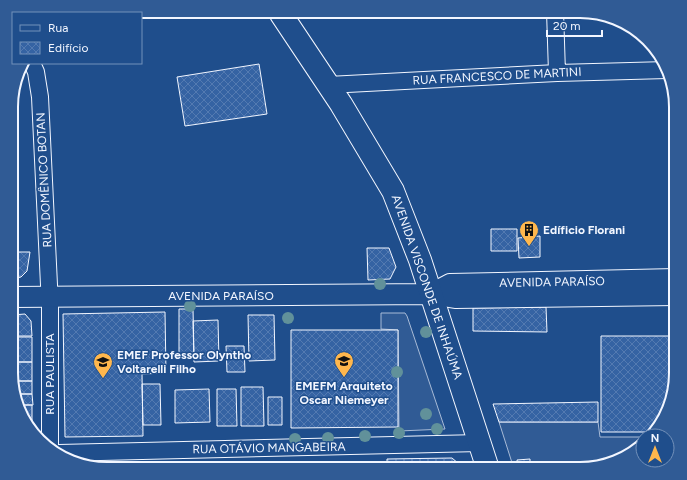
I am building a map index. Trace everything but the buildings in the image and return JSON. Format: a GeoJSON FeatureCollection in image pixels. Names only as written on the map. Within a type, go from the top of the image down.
{"type":"FeatureCollection","features":[{"type":"Feature","properties":{"kind":"main road","name":"AVENIDA VISCONDE DE INHAÚMA"},"geometry":{"type":"LineString","coordinates":[[284,18],[364,141],[393,191],[420,260],[486,462]]}},
{"type":"Feature","properties":{"kind":"street"},"geometry":{"type":"LineString","coordinates":[[555,18],[556,73]]}},
{"type":"Feature","properties":{"kind":"street","name":"RUA DOMÊNICO BOTAN"},"geometry":{"type":"LineString","coordinates":[[32,64],[36,72],[40,97],[50,297]]}},
{"type":"Feature","properties":{"kind":"street","name":"RUA FRANCESCO DE MARTINI"},"geometry":{"type":"LineString","coordinates":[[328,85],[556,73],[661,70]]}},
{"type":"Feature","properties":{"kind":"street","name":"AVENIDA PARAÍSO"},"geometry":{"type":"LineString","coordinates":[[430,294],[450,284],[669,279]]}},
{"type":"Feature","properties":{"kind":"street","name":"AVENIDA PARAÍSO"},"geometry":{"type":"LineString","coordinates":[[18,297],[430,294],[455,298],[669,296]]}},
{"type":"Feature","properties":{"kind":"street","name":"RUA PAULISTA"},"geometry":{"type":"LineString","coordinates":[[50,297],[50,441]]}},
{"type":"Feature","properties":{"kind":"street","name":"RUA OTÁVIO MANGABEIRA"},"geometry":{"type":"LineString","coordinates":[[68,453],[480,443]]}},
{"type":"Feature","properties":{"kind":"shaded area"},"geometry":{"type":"Polygon","coordinates":[[[381,313],[405,313],[407,316],[445,429],[399,431],[398,330],[381,329],[381,313]]]}},
{"type":"Feature","properties":{"kind":"shaded area"},"geometry":{"type":"Polygon","coordinates":[[[499,422],[598,422],[600,437],[635,437],[635,443],[619,453],[603,459],[580,462],[512,462],[499,422]]]}},
{"type":"Feature","properties":{"kind":"place","name":"Edíficio Florani"},"geometry":{"type":"Point","coordinates":[529,247]}},
{"type":"Feature","properties":{"kind":"place","name":"EMEFM Arquiteto Oscar Niemeyer"},"geometry":{"type":"Point","coordinates":[344,378]}},
{"type":"Feature","properties":{"kind":"place","name":"EMEF Professor Olyntho Voltarelli Filho"},"geometry":{"type":"Point","coordinates":[103,379]}}]}
